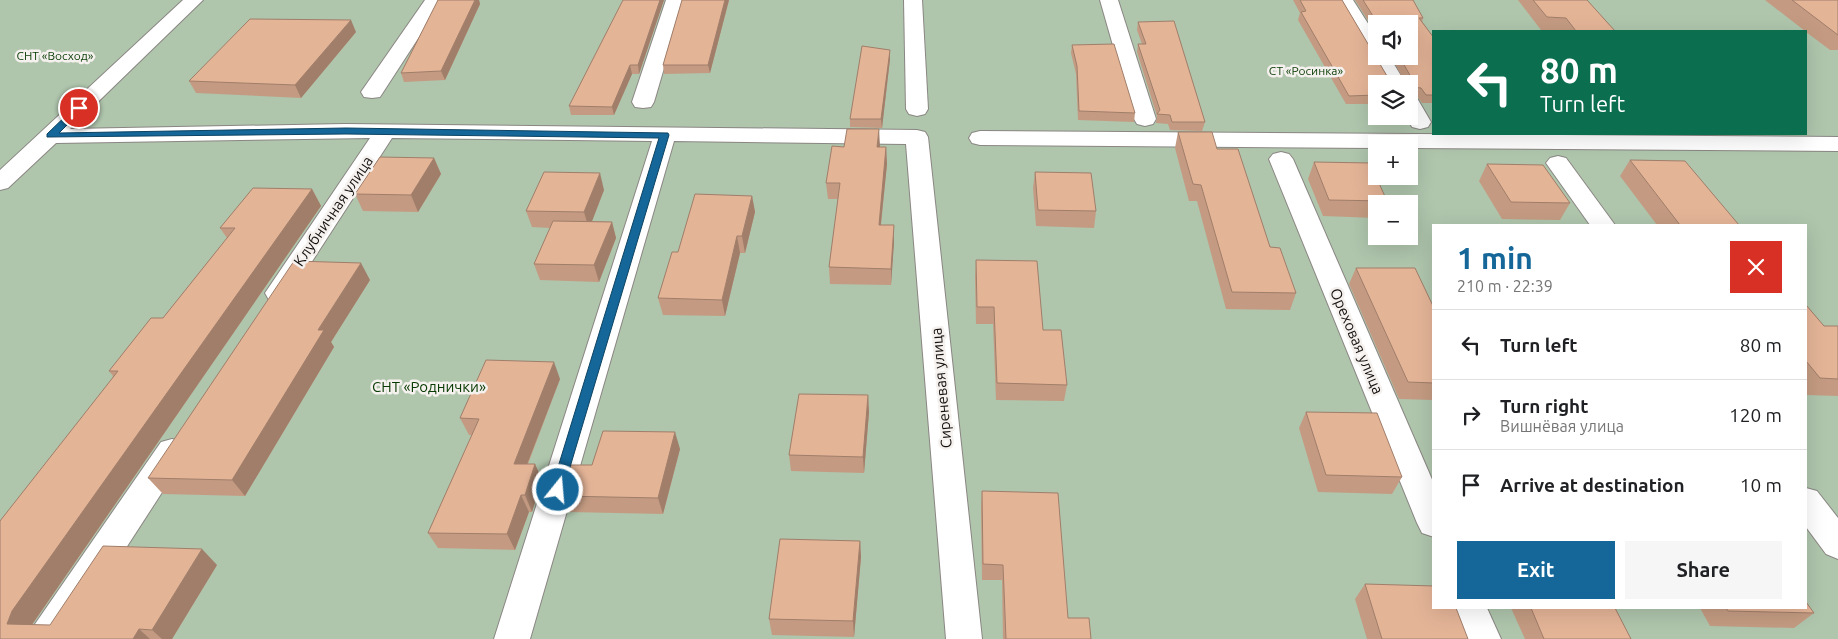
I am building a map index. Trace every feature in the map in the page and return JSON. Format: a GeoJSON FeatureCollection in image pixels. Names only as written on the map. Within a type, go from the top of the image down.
{"type":"FeatureCollection","features":[{"type":"Feature","properties":{"kind":"street"},"geometry":{"type":"LineString","coordinates":[[0,183],[194,0]]}},
{"type":"Feature","properties":{"kind":"street"},"geometry":{"type":"LineString","coordinates":[[372,92],[434,0]]}},
{"type":"Feature","properties":{"kind":"street"},"geometry":{"type":"LineString","coordinates":[[644,102],[675,0]]}},
{"type":"Feature","properties":{"kind":"street"},"geometry":{"type":"LineString","coordinates":[[50,136],[386,132],[665,135],[917,123],[913,0]]}},
{"type":"Feature","properties":{"kind":"street"},"geometry":{"type":"LineString","coordinates":[[1109,0],[1146,119]]}},
{"type":"Feature","properties":{"kind":"street"},"geometry":{"type":"LineString","coordinates":[[1344,0],[1368,39]]}},
{"type":"Feature","properties":{"kind":"street","name":"Сиреневая улица"},"geometry":{"type":"LineString","coordinates":[[917,123],[964,639]]}},
{"type":"Feature","properties":{"kind":"street","name":"Клубничная улица"},"geometry":{"type":"LineString","coordinates":[[265,311],[386,132]]}},
{"type":"Feature","properties":{"kind":"street"},"geometry":{"type":"LineString","coordinates":[[512,639],[665,135]]}},
{"type":"Feature","properties":{"kind":"street"},"geometry":{"type":"LineString","coordinates":[[980,138],[1838,144]]}},
{"type":"Feature","properties":{"kind":"street","name":"Ореховая улица"},"geometry":{"type":"LineString","coordinates":[[1281,159],[1432,518]]}},
{"type":"Feature","properties":{"kind":"street"},"geometry":{"type":"LineString","coordinates":[[1558,164],[1602,224]]}},
{"type":"Feature","properties":{"kind":"street"},"geometry":{"type":"LineString","coordinates":[[46,639],[189,425]]}},
{"type":"Feature","properties":{"kind":"street"},"geometry":{"type":"LineString","coordinates":[[1807,501],[1838,544]]}},
{"type":"Feature","properties":{"kind":"street"},"geometry":{"type":"LineString","coordinates":[[1469,609],[1482,639]]}},
{"type":"Feature","properties":{"kind":"green space","name":"СНТ «Роднички»"},"geometry":{"type":"Polygon","coordinates":[[[0,0],[1838,0],[1838,639],[0,639],[0,0]]]}},
{"type":"Feature","properties":{"kind":"building"},"geometry":{"type":"Polygon","coordinates":[[[438,0],[475,0],[441,71],[401,73],[438,0]]]}},
{"type":"Feature","properties":{"kind":"building"},"geometry":{"type":"Polygon","coordinates":[[[623,0],[660,0],[638,65],[630,65],[612,107],[569,106],[623,0]]]}},
{"type":"Feature","properties":{"kind":"building"},"geometry":{"type":"Polygon","coordinates":[[[682,0],[725,0],[708,65],[663,65],[682,0]]]}},
{"type":"Feature","properties":{"kind":"building"},"geometry":{"type":"Polygon","coordinates":[[[1300,0],[1342,0],[1368,44],[1368,65],[1380,65],[1386,75],[1368,75],[1368,95],[1349,96],[1301,12],[1306,11],[1300,0]]]}},
{"type":"Feature","properties":{"kind":"building"},"geometry":{"type":"Polygon","coordinates":[[[1363,0],[1413,0],[1423,18],[1419,18],[1432,35],[1432,95],[1426,95],[1421,88],[1418,88],[1418,75],[1410,75],[1404,65],[1418,65],[1418,15],[1372,15],[1363,0]]]}},
{"type":"Feature","properties":{"kind":"building"},"geometry":{"type":"Polygon","coordinates":[[[1533,0],[1587,0],[1614,30],[1575,30],[1566,18],[1547,17],[1533,0]]]}},
{"type":"Feature","properties":{"kind":"building"},"geometry":{"type":"Polygon","coordinates":[[[1792,0],[1838,0],[1838,35],[1792,0]]]}},
{"type":"Feature","properties":{"kind":"building"},"geometry":{"type":"Polygon","coordinates":[[[250,19],[351,20],[295,85],[189,81],[250,19]]]}},
{"type":"Feature","properties":{"kind":"building"},"geometry":{"type":"Polygon","coordinates":[[[1174,21],[1205,122],[1172,122],[1170,115],[1157,114],[1160,110],[1138,44],[1146,44],[1138,22],[1174,21]]]}},
{"type":"Feature","properties":{"kind":"building"},"geometry":{"type":"Polygon","coordinates":[[[1114,44],[1135,113],[1079,111],[1077,66],[1072,45],[1114,44]]]}},
{"type":"Feature","properties":{"kind":"building"},"geometry":{"type":"Polygon","coordinates":[[[862,46],[890,50],[881,119],[850,119],[862,46]]]}},
{"type":"Feature","properties":{"kind":"building"},"geometry":{"type":"Polygon","coordinates":[[[847,129],[879,129],[877,147],[886,147],[879,225],[894,225],[891,269],[829,267],[840,183],[826,183],[832,146],[844,147],[847,129]]]}},
{"type":"Feature","properties":{"kind":"building"},"geometry":{"type":"Polygon","coordinates":[[[1178,132],[1212,132],[1217,149],[1238,149],[1270,247],[1280,248],[1296,293],[1232,292],[1201,185],[1193,184],[1178,132]]]}},
{"type":"Feature","properties":{"kind":"building"},"geometry":{"type":"Polygon","coordinates":[[[380,157],[434,158],[411,195],[355,194],[380,157]]]}},
{"type":"Feature","properties":{"kind":"building"},"geometry":{"type":"Polygon","coordinates":[[[1630,160],[1685,161],[1738,224],[1679,224],[1630,160]]]}},
{"type":"Feature","properties":{"kind":"building"},"geometry":{"type":"Polygon","coordinates":[[[1314,162],[1368,163],[1368,185],[1380,185],[1384,195],[1368,195],[1368,201],[1329,200],[1314,162]]]}},
{"type":"Feature","properties":{"kind":"building"},"geometry":{"type":"Polygon","coordinates":[[[1487,164],[1543,165],[1570,203],[1511,202],[1487,164]]]}},
{"type":"Feature","properties":{"kind":"building"},"geometry":{"type":"Polygon","coordinates":[[[544,172],[600,173],[584,212],[526,211],[544,172]]]}},
{"type":"Feature","properties":{"kind":"building"},"geometry":{"type":"Polygon","coordinates":[[[1035,172],[1091,173],[1096,211],[1038,210],[1035,172]]]}},
{"type":"Feature","properties":{"kind":"building"},"geometry":{"type":"Polygon","coordinates":[[[253,188],[312,189],[12,611],[7,624],[50,625],[103,546],[202,549],[152,630],[139,629],[133,639],[0,639],[0,521],[118,371],[109,371],[151,318],[163,318],[235,228],[220,228],[253,188]]]}},
{"type":"Feature","properties":{"kind":"building"},"geometry":{"type":"Polygon","coordinates":[[[695,194],[752,196],[742,236],[737,236],[722,300],[658,298],[672,252],[678,252],[695,194]]]}},
{"type":"Feature","properties":{"kind":"building"},"geometry":{"type":"Polygon","coordinates":[[[553,221],[612,222],[594,265],[534,264],[553,221]]]}},
{"type":"Feature","properties":{"kind":"building"},"geometry":{"type":"Polygon","coordinates":[[[976,260],[1037,261],[1043,330],[1061,330],[1067,385],[997,383],[994,307],[977,307],[976,260]]]}},
{"type":"Feature","properties":{"kind":"building"},"geometry":{"type":"Polygon","coordinates":[[[294,261],[361,263],[318,330],[324,330],[232,480],[148,478],[294,261]]]}},
{"type":"Feature","properties":{"kind":"building"},"geometry":{"type":"Polygon","coordinates":[[[1356,268],[1415,268],[1432,304],[1432,383],[1408,382],[1356,268]]]}},
{"type":"Feature","properties":{"kind":"building"},"geometry":{"type":"Polygon","coordinates":[[[1807,306],[1824,326],[1838,326],[1838,379],[1820,378],[1807,362],[1807,306]]]}},
{"type":"Feature","properties":{"kind":"building"},"geometry":{"type":"Polygon","coordinates":[[[486,360],[554,362],[514,464],[535,464],[525,495],[521,495],[507,534],[428,533],[479,419],[460,418],[486,360]]]}},
{"type":"Feature","properties":{"kind":"building"},"geometry":{"type":"Polygon","coordinates":[[[799,394],[868,395],[863,457],[789,455],[799,394]]]}},
{"type":"Feature","properties":{"kind":"building"},"geometry":{"type":"Polygon","coordinates":[[[1306,412],[1377,413],[1402,477],[1326,475],[1306,412]]]}},
{"type":"Feature","properties":{"kind":"building"},"geometry":{"type":"Polygon","coordinates":[[[603,431],[675,432],[658,498],[562,496],[571,465],[592,465],[603,431]]]}},
{"type":"Feature","properties":{"kind":"building"},"geometry":{"type":"Polygon","coordinates":[[[982,491],[1058,493],[1068,618],[1089,618],[1091,639],[1006,639],[1003,565],[983,564],[982,491]]]}},
{"type":"Feature","properties":{"kind":"building"},"geometry":{"type":"Polygon","coordinates":[[[780,539],[860,541],[853,621],[769,619],[780,539]]]}},
{"type":"Feature","properties":{"kind":"building"},"geometry":{"type":"Polygon","coordinates":[[[1365,584],[1432,586],[1432,609],[1456,609],[1468,639],[1382,639],[1365,584]]]}},
{"type":"Feature","properties":{"kind":"building"},"geometry":{"type":"Polygon","coordinates":[[[1807,603],[1814,613],[1728,611],[1727,609],[1807,609],[1807,603]]]}},
{"type":"Feature","properties":{"kind":"building"},"geometry":{"type":"Polygon","coordinates":[[[1531,609],[1616,609],[1631,639],[1544,639],[1531,609]]]}},
{"type":"Feature","properties":{"kind":"route"},"geometry":{"type":"LineString","coordinates":[[79,108],[50,136],[346,131],[665,135],[558,490]]}},
{"type":"Feature","properties":{"kind":"park label","name":"СНТ «Восход»"},"geometry":{"type":"Point","coordinates":[55,55]}},
{"type":"Feature","properties":{"kind":"park label","name":"СТ «Росинка»"},"geometry":{"type":"Point","coordinates":[1306,70]}}]}
